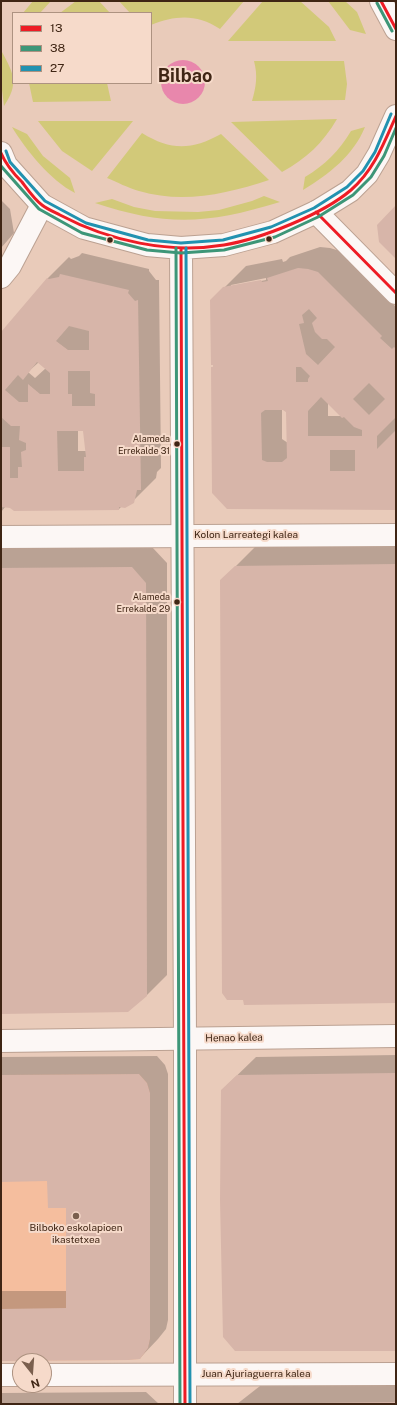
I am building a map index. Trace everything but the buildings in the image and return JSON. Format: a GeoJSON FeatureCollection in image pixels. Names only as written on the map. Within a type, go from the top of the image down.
{"type":"FeatureCollection","features":[{"type":"Feature","properties":{"kind":"main road"},"geometry":{"type":"LineString","coordinates":[[381,1],[396,29]]}},
{"type":"Feature","properties":{"kind":"main road"},"geometry":{"type":"LineString","coordinates":[[1,153],[6,165],[42,205],[84,228],[147,245],[182,248],[224,244],[273,232],[316,212],[350,190],[367,174],[379,154],[396,116]]}},
{"type":"Feature","properties":{"kind":"main road"},"geometry":{"type":"LineString","coordinates":[[1,276],[10,266],[42,205]]}},
{"type":"Feature","properties":{"kind":"main road"},"geometry":{"type":"LineString","coordinates":[[316,212],[396,293]]}},
{"type":"Feature","properties":{"kind":"main road"},"geometry":{"type":"LineString","coordinates":[[182,248],[186,1039],[185,1404]]}},
{"type":"Feature","properties":{"kind":"main road","name":"Kolon Larreategi kalea"},"geometry":{"type":"LineString","coordinates":[[1,537],[396,534]]}},
{"type":"Feature","properties":{"kind":"main road","name":"Henao kalea"},"geometry":{"type":"LineString","coordinates":[[1,1041],[396,1036]]}},
{"type":"Feature","properties":{"kind":"main road","name":"Juan Ajuriaguerra kalea"},"geometry":{"type":"LineString","coordinates":[[52,1375],[396,1374]]}},
{"type":"Feature","properties":{"kind":"main road"},"geometry":{"type":"LineString","coordinates":[[1,1376],[12,1375]]}},
{"type":"Feature","properties":{"kind":"shaded area"},"geometry":{"type":"Polygon","coordinates":[[[33,1],[51,1],[41,12],[24,12],[33,1]]]}},
{"type":"Feature","properties":{"kind":"shaded area"},"geometry":{"type":"Polygon","coordinates":[[[76,1],[99,1],[109,12],[61,12],[76,1]]]}},
{"type":"Feature","properties":{"kind":"shaded area"},"geometry":{"type":"Polygon","coordinates":[[[119,1],[244,1],[220,29],[203,21],[186,18],[169,19],[152,25],[152,12],[129,12],[119,1]]]}},
{"type":"Feature","properties":{"kind":"shaded area"},"geometry":{"type":"Polygon","coordinates":[[[263,1],[300,1],[329,27],[336,41],[228,41],[263,1]]]}},
{"type":"Feature","properties":{"kind":"shaded area"},"geometry":{"type":"Polygon","coordinates":[[[328,1],[345,1],[357,12],[366,34],[350,30],[328,1]]]}},
{"type":"Feature","properties":{"kind":"shaded area"},"geometry":{"type":"Polygon","coordinates":[[[2,52],[12,73],[13,84],[12,91],[4,106],[1,82],[2,52]]]}},
{"type":"Feature","properties":{"kind":"shaded area"},"geometry":{"type":"Polygon","coordinates":[[[183,60],[195,64],[201,70],[205,82],[201,94],[195,100],[183,104],[171,100],[165,94],[161,82],[165,70],[171,64],[183,60]]]}},
{"type":"Feature","properties":{"kind":"shaded area"},"geometry":{"type":"Polygon","coordinates":[[[254,61],[344,61],[347,84],[345,100],[252,101],[256,81],[254,61]]]}},
{"type":"Feature","properties":{"kind":"shaded area"},"geometry":{"type":"Polygon","coordinates":[[[29,84],[107,84],[111,101],[33,102],[29,84]]]}},
{"type":"Feature","properties":{"kind":"shaded area"},"geometry":{"type":"Polygon","coordinates":[[[337,119],[326,136],[313,150],[299,162],[282,172],[231,122],[337,119]]]}},
{"type":"Feature","properties":{"kind":"shaded area"},"geometry":{"type":"Polygon","coordinates":[[[38,121],[133,121],[92,171],[62,151],[38,121]]]}},
{"type":"Feature","properties":{"kind":"shaded area"},"geometry":{"type":"Polygon","coordinates":[[[12,127],[27,134],[43,156],[70,178],[75,193],[39,164],[12,127]]]}},
{"type":"Feature","properties":{"kind":"shaded area"},"geometry":{"type":"Polygon","coordinates":[[[365,127],[354,147],[347,155],[331,171],[303,190],[305,177],[319,168],[331,157],[342,145],[351,131],[365,127]]]}},
{"type":"Feature","properties":{"kind":"shaded area"},"geometry":{"type":"Polygon","coordinates":[[[142,133],[162,143],[182,146],[200,143],[221,134],[269,180],[204,196],[172,197],[139,191],[107,178],[142,133]]]}},
{"type":"Feature","properties":{"kind":"shaded area"},"geometry":{"type":"Polygon","coordinates":[[[264,196],[280,202],[231,215],[188,220],[144,216],[95,203],[112,199],[134,207],[155,211],[198,212],[219,210],[252,201],[264,196]]]}},
{"type":"Feature","properties":{"kind":"shaded area","name":"Bilboko eskolapioen ikastetxea"},"geometry":{"type":"Polygon","coordinates":[[[139,1074],[147,1083],[150,1093],[150,1339],[148,1348],[140,1359],[52,1361],[52,1353],[12,1353],[12,1361],[1,1361],[1,1075],[139,1074]]]}},
{"type":"Feature","properties":{"kind":"transit line","name":"13"},"geometry":{"type":"LineString","coordinates":[[381,1],[396,29]]}},
{"type":"Feature","properties":{"kind":"transit line","name":"38"},"geometry":{"type":"LineString","coordinates":[[377,3],[392,31]]}},
{"type":"Feature","properties":{"kind":"transit line","name":"27"},"geometry":{"type":"LineString","coordinates":[[6,151],[10,162],[45,201],[86,223],[148,240],[181,243],[223,240],[271,227],[314,208],[347,187],[363,171],[375,152],[391,114]]}},
{"type":"Feature","properties":{"kind":"transit line","name":"13"},"geometry":{"type":"LineString","coordinates":[[1,153],[10,169],[39,203],[79,224],[99,232],[140,243],[182,248],[203,247],[224,245],[256,237],[291,224],[325,208],[339,199],[351,190],[366,174],[378,156],[396,116]]}},
{"type":"Feature","properties":{"kind":"transit line","name":"38"},"geometry":{"type":"LineString","coordinates":[[1,166],[39,209],[82,233],[147,250],[181,253],[224,250],[275,237],[318,217],[353,195],[371,177],[384,156],[396,128]]}},
{"type":"Feature","properties":{"kind":"transit line","name":"13"},"geometry":{"type":"LineString","coordinates":[[316,212],[396,293]]}},
{"type":"Feature","properties":{"kind":"transit line","name":"38"},"geometry":{"type":"LineString","coordinates":[[176,248],[180,1404]]}},
{"type":"Feature","properties":{"kind":"transit line","name":"13"},"geometry":{"type":"LineString","coordinates":[[181,248],[185,1404]]}},
{"type":"Feature","properties":{"kind":"transit line","name":"27"},"geometry":{"type":"LineString","coordinates":[[186,248],[190,1404]]}},
{"type":"Feature","properties":{"kind":"place","name":"Alameda Errekalde 31"},"geometry":{"type":"Point","coordinates":[177,444]}},
{"type":"Feature","properties":{"kind":"place","name":"Alameda Errekalde 29"},"geometry":{"type":"Point","coordinates":[177,602]}},
{"type":"Feature","properties":{"kind":"place","name":"Bilboko eskolapioen ikastetxea"},"geometry":{"type":"Point","coordinates":[76,1216]}},
{"type":"Feature","properties":{"kind":"district","name":"Bilbao"},"geometry":{"type":"Point","coordinates":[185,76]}}]}
